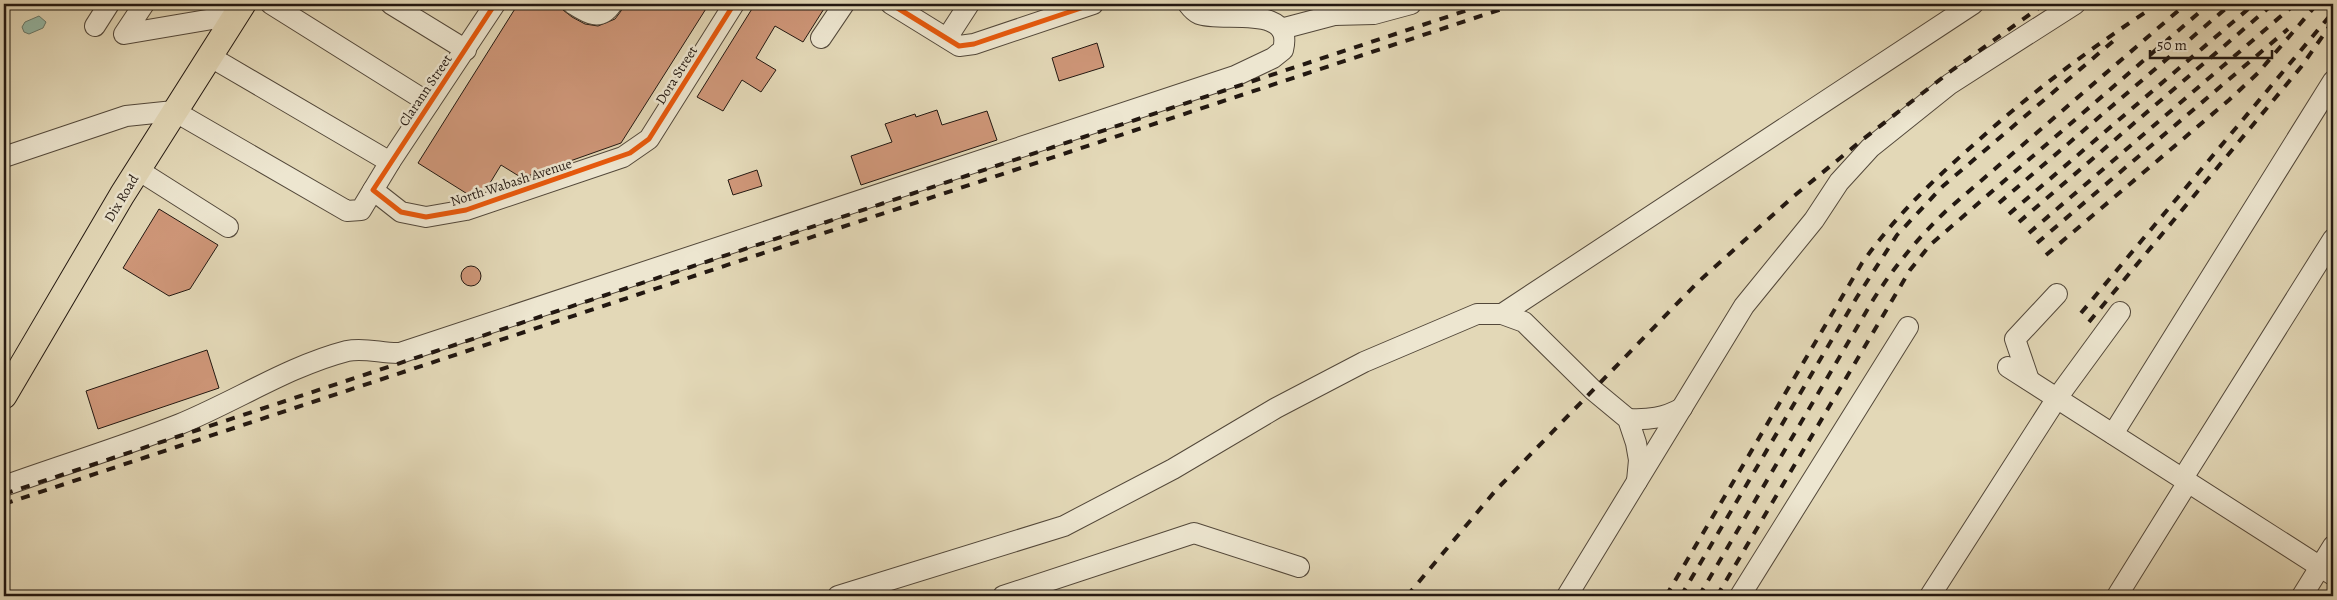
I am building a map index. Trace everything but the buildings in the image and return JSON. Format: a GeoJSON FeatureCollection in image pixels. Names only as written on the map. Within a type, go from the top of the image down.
{"type":"FeatureCollection","features":[{"type":"Feature","properties":{"kind":"main road","name":"Dix Road"},"geometry":{"type":"LineString","coordinates":[[4,396],[138,170],[239,9]]}},
{"type":"Feature","properties":{"kind":"street"},"geometry":{"type":"LineString","coordinates":[[95,26],[109,4]]}},
{"type":"Feature","properties":{"kind":"street"},"geometry":{"type":"LineString","coordinates":[[144,4],[124,34],[239,9]]}},
{"type":"Feature","properties":{"kind":"street"},"geometry":{"type":"LineString","coordinates":[[271,4],[429,103]]}},
{"type":"Feature","properties":{"kind":"street"},"geometry":{"type":"LineString","coordinates":[[391,4],[466,50]]}},
{"type":"Feature","properties":{"kind":"street","name":"Clarann Street"},"geometry":{"type":"LineString","coordinates":[[174,111],[346,211],[361,210],[390,162],[495,4]]}},
{"type":"Feature","properties":{"kind":"street"},"geometry":{"type":"LineString","coordinates":[[573,4],[592,16],[600,15],[608,10],[612,4]]}},
{"type":"Feature","properties":{"kind":"street","name":"Dora Street"},"geometry":{"type":"LineString","coordinates":[[630,153],[649,139],[734,4]]}},
{"type":"Feature","properties":{"kind":"street"},"geometry":{"type":"LineString","coordinates":[[820,38],[844,4]]}},
{"type":"Feature","properties":{"kind":"street"},"geometry":{"type":"LineString","coordinates":[[891,4],[959,46],[974,44],[1093,4]]}},
{"type":"Feature","properties":{"kind":"street"},"geometry":{"type":"LineString","coordinates":[[948,38],[969,4]]}},
{"type":"Feature","properties":{"kind":"street"},"geometry":{"type":"LineString","coordinates":[[4,486],[178,424],[298,369],[337,354],[361,349],[385,354],[400,353],[1235,76],[1273,58],[1283,50],[1285,36],[1281,29],[1263,19],[1210,17],[1198,14],[1188,4]]}},
{"type":"Feature","properties":{"kind":"street"},"geometry":{"type":"LineString","coordinates":[[1281,29],[1340,9],[1374,14],[1411,4]]}},
{"type":"Feature","properties":{"kind":"street"},"geometry":{"type":"LineString","coordinates":[[1502,314],[1973,4]]}},
{"type":"Feature","properties":{"kind":"street"},"geometry":{"type":"LineString","coordinates":[[1567,596],[1744,306],[1814,220],[1839,182],[1870,148],[1950,84],[2075,4]]}},
{"type":"Feature","properties":{"kind":"street"},"geometry":{"type":"LineString","coordinates":[[209,56],[390,162]]}},
{"type":"Feature","properties":{"kind":"street"},"geometry":{"type":"LineString","coordinates":[[2113,434],[2333,81]]}},
{"type":"Feature","properties":{"kind":"street"},"geometry":{"type":"LineString","coordinates":[[4,157],[126,116],[174,111]]}},
{"type":"Feature","properties":{"kind":"street","name":"North Wabash Avenue"},"geometry":{"type":"LineString","coordinates":[[373,190],[401,212],[426,217],[466,210],[630,153]]}},
{"type":"Feature","properties":{"kind":"street"},"geometry":{"type":"LineString","coordinates":[[138,170],[228,227]]}},
{"type":"Feature","properties":{"kind":"street"},"geometry":{"type":"LineString","coordinates":[[2117,596],[2333,239]]}},
{"type":"Feature","properties":{"kind":"street"},"geometry":{"type":"LineString","coordinates":[[2029,380],[2014,339],[2057,294]]}},
{"type":"Feature","properties":{"kind":"street"},"geometry":{"type":"LineString","coordinates":[[1930,596],[2057,398],[2120,312]]}},
{"type":"Feature","properties":{"kind":"street"},"geometry":{"type":"LineString","coordinates":[[838,596],[1064,526],[1173,469],[1276,408],[1364,362],[1477,314],[1502,314],[1524,322],[1593,390],[1628,419],[1636,443],[1639,460],[1637,481]]}},
{"type":"Feature","properties":{"kind":"street"},"geometry":{"type":"LineString","coordinates":[[1740,596],[1908,327]]}},
{"type":"Feature","properties":{"kind":"street"},"geometry":{"type":"LineString","coordinates":[[2008,367],[2327,571]]}},
{"type":"Feature","properties":{"kind":"street"},"geometry":{"type":"LineString","coordinates":[[1628,419],[1652,420],[1669,416],[1682,408]]}},
{"type":"Feature","properties":{"kind":"street"},"geometry":{"type":"LineString","coordinates":[[1003,596],[1194,533],[1300,567]]}},
{"type":"Feature","properties":{"kind":"street"},"geometry":{"type":"LineString","coordinates":[[2302,596],[2327,571],[2333,546]]}},
{"type":"Feature","properties":{"kind":"shaded area"},"geometry":{"type":"Polygon","coordinates":[[[39,16],[46,22],[43,28],[29,34],[24,32],[22,27],[25,22],[39,16]]]}},
{"type":"Feature","properties":{"kind":"railway"},"geometry":{"type":"LineString","coordinates":[[4,494],[1486,4]]}},
{"type":"Feature","properties":{"kind":"railway"},"geometry":{"type":"LineString","coordinates":[[4,504],[1517,4]]}},
{"type":"Feature","properties":{"kind":"railway"},"geometry":{"type":"LineString","coordinates":[[1407,596],[1496,490],[1697,283],[1794,196],[1862,140],[1951,71],[2044,4]]}},
{"type":"Feature","properties":{"kind":"railway"},"geometry":{"type":"LineString","coordinates":[[1666,596],[1862,263],[1874,246],[1941,174],[2015,108],[2085,54],[2158,4]]}},
{"type":"Feature","properties":{"kind":"railway"},"geometry":{"type":"LineString","coordinates":[[1699,596],[1873,300],[1906,254],[1946,211],[2186,4]]}},
{"type":"Feature","properties":{"kind":"railway"},"geometry":{"type":"LineString","coordinates":[[1717,596],[1910,270],[1930,245],[2209,4]]}},
{"type":"Feature","properties":{"kind":"railway"},"geometry":{"type":"LineString","coordinates":[[1999,203],[2231,4]]}},
{"type":"Feature","properties":{"kind":"railway"},"geometry":{"type":"LineString","coordinates":[[2009,214],[2254,4]]}},
{"type":"Feature","properties":{"kind":"railway"},"geometry":{"type":"LineString","coordinates":[[2019,222],[2273,4]]}},
{"type":"Feature","properties":{"kind":"railway"},"geometry":{"type":"LineString","coordinates":[[2029,233],[2295,4]]}},
{"type":"Feature","properties":{"kind":"railway"},"geometry":{"type":"LineString","coordinates":[[2046,255],[2229,100],[2258,73],[2317,4]]}},
{"type":"Feature","properties":{"kind":"railway"},"geometry":{"type":"LineString","coordinates":[[2081,313],[2333,12]]}},
{"type":"Feature","properties":{"kind":"railway"},"geometry":{"type":"LineString","coordinates":[[2089,322],[2301,67],[2329,27]]}},
{"type":"Feature","properties":{"kind":"railway"},"geometry":{"type":"LineString","coordinates":[[2037,243],[2288,29]]}},
{"type":"Feature","properties":{"kind":"railway"},"geometry":{"type":"LineString","coordinates":[[1681,596],[1857,297],[1897,235],[1943,186],[2118,37]]}},
{"type":"Feature","properties":{"kind":"cycle path"},"geometry":{"type":"LineString","coordinates":[[495,4],[373,190],[401,212],[426,217],[466,210],[630,153],[649,139],[734,4]]}},
{"type":"Feature","properties":{"kind":"cycle path"},"geometry":{"type":"LineString","coordinates":[[891,4],[959,46],[974,44],[1093,4]]}}]}
